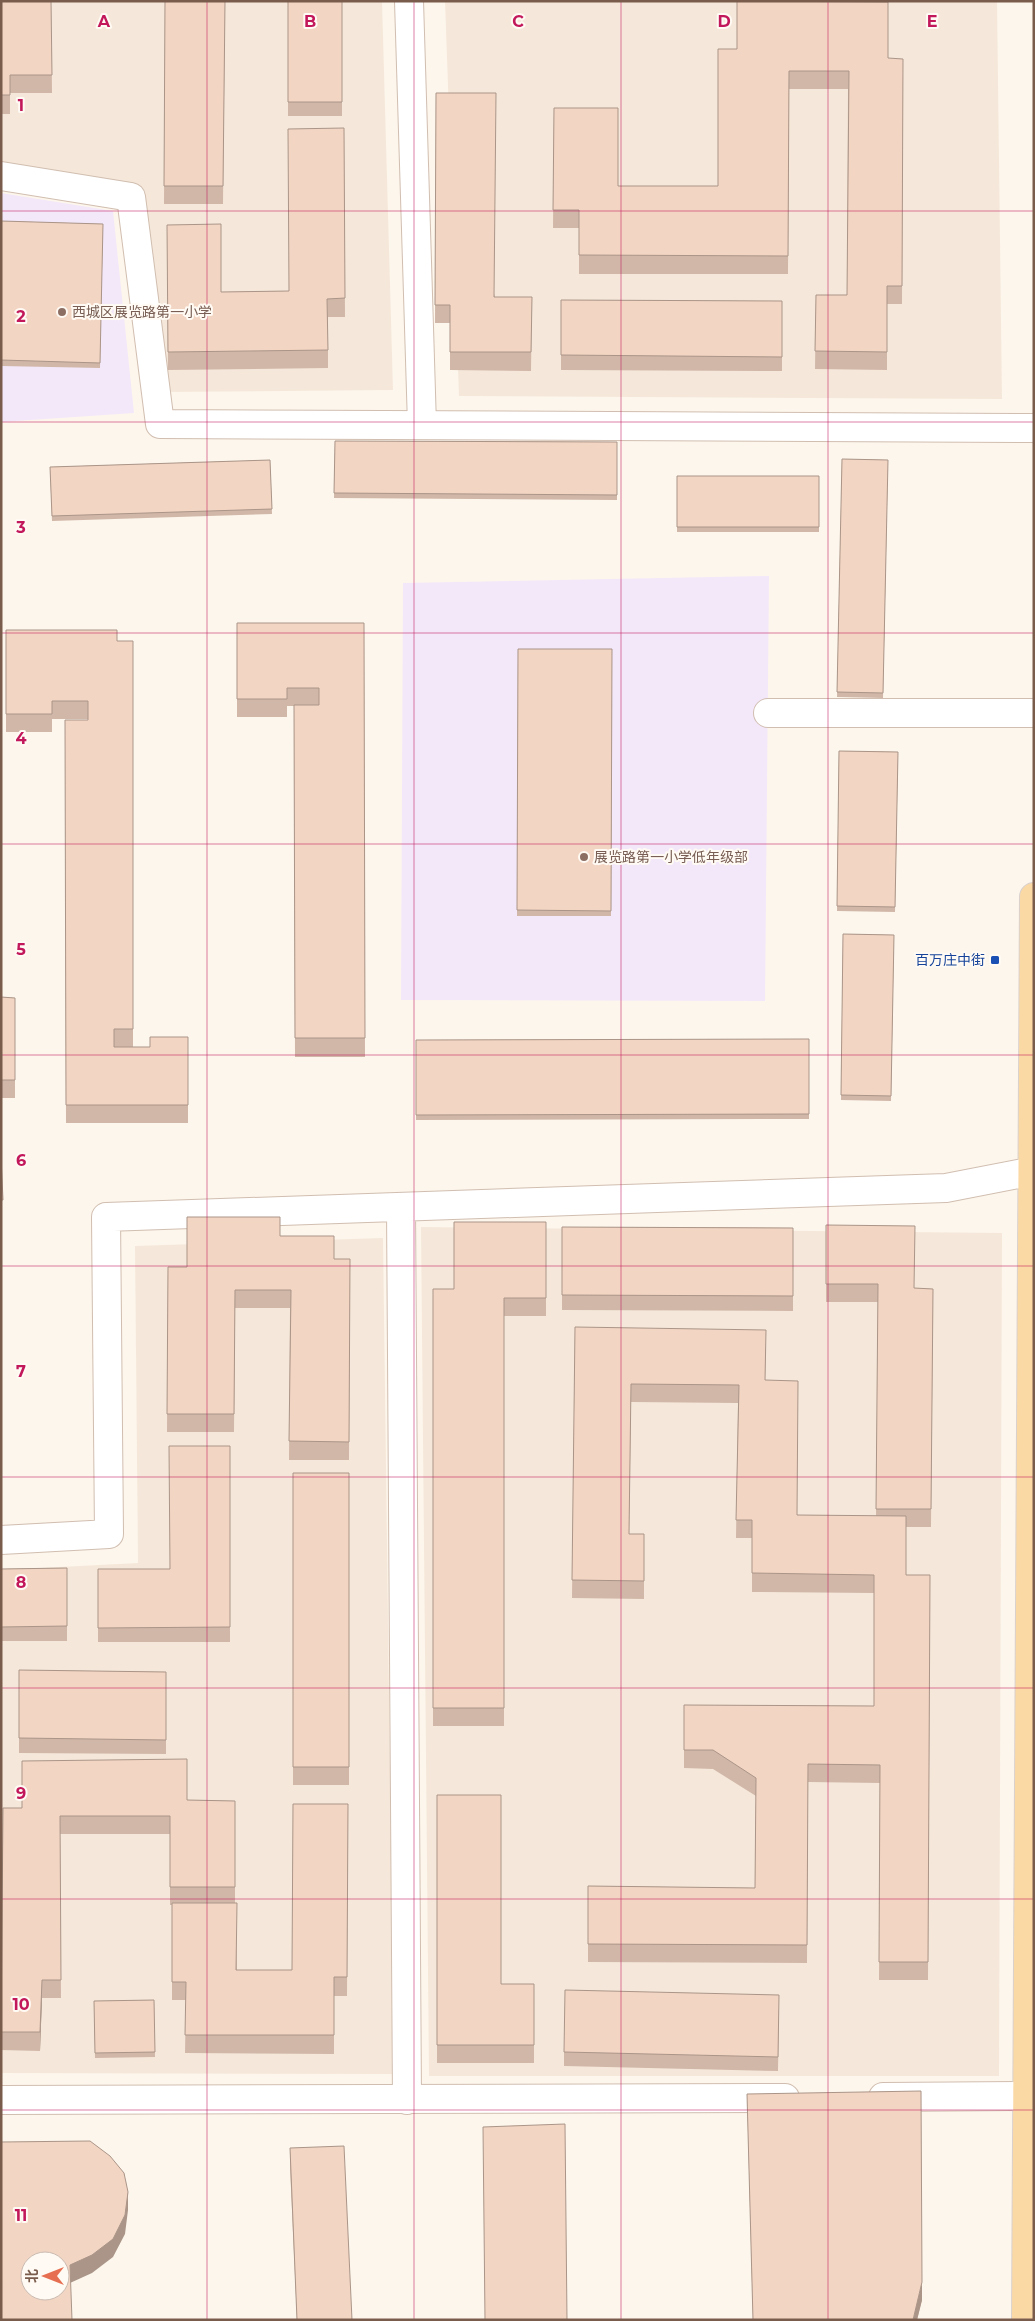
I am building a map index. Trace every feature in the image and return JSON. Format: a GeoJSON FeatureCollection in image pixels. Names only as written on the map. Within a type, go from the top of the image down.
{"type":"FeatureCollection","features":[{"type":"Feature","properties":{"kind":"main road"},"geometry":{"type":"LineString","coordinates":[[1026,2320],[1030,2096],[1034,897]]}},
{"type":"Feature","properties":{"kind":"street"},"geometry":{"type":"LineString","coordinates":[[409,1],[422,425]]}},
{"type":"Feature","properties":{"kind":"street"},"geometry":{"type":"LineString","coordinates":[[1,176],[131,197],[160,424],[1034,428]]}},
{"type":"Feature","properties":{"kind":"street"},"geometry":{"type":"LineString","coordinates":[[768,713],[1034,712]]}},
{"type":"Feature","properties":{"kind":"street"},"geometry":{"type":"LineString","coordinates":[[1,1540],[109,1534],[106,1217],[946,1188],[1032,1171]]}},
{"type":"Feature","properties":{"kind":"street"},"geometry":{"type":"LineString","coordinates":[[401,1207],[408,2100]]}},
{"type":"Feature","properties":{"kind":"street"},"geometry":{"type":"LineString","coordinates":[[856,2098],[1030,2096]]}},
{"type":"Feature","properties":{"kind":"street"},"geometry":{"type":"LineString","coordinates":[[1,2100],[807,2098]]}},
{"type":"Feature","properties":{"kind":"shaded area"},"geometry":{"type":"Polygon","coordinates":[[[1,1],[382,1],[393,390],[163,392],[142,187],[1,164],[1,1]]]}},
{"type":"Feature","properties":{"kind":"shaded area"},"geometry":{"type":"Polygon","coordinates":[[[445,1],[997,1],[1002,399],[459,396],[445,1]]]}},
{"type":"Feature","properties":{"kind":"shaded area","name":"西城区展览路第一小学"},"geometry":{"type":"Polygon","coordinates":[[[1,193],[113,211],[134,413],[1,422],[1,193]]]}},
{"type":"Feature","properties":{"kind":"shaded area","name":"展览路第一小学低年级部"},"geometry":{"type":"Polygon","coordinates":[[[769,576],[765,1001],[401,1000],[403,583],[769,576]]]}},
{"type":"Feature","properties":{"kind":"shaded area"},"geometry":{"type":"Polygon","coordinates":[[[421,1227],[1002,1233],[999,2076],[429,2076],[421,1227]]]}},
{"type":"Feature","properties":{"kind":"shaded area"},"geometry":{"type":"Polygon","coordinates":[[[383,1238],[394,2074],[1,2073],[1,1570],[138,1563],[135,1246],[383,1238]]]}},
{"type":"Feature","properties":{"kind":"building"},"geometry":{"type":"Polygon","coordinates":[[[1,1],[51,1],[52,75],[10,75],[10,95],[1,95],[1,1]]]}},
{"type":"Feature","properties":{"kind":"building"},"geometry":{"type":"Polygon","coordinates":[[[165,1],[225,1],[223,186],[164,186],[165,1]]]}},
{"type":"Feature","properties":{"kind":"building"},"geometry":{"type":"Polygon","coordinates":[[[288,1],[342,1],[342,102],[288,102],[288,1]]]}},
{"type":"Feature","properties":{"kind":"building"},"geometry":{"type":"Polygon","coordinates":[[[737,1],[888,2],[888,58],[903,59],[902,286],[887,286],[887,352],[815,351],[816,295],[847,295],[849,71],[789,71],[788,256],[579,255],[579,210],[553,210],[554,108],[618,108],[618,186],[718,186],[718,49],[737,49],[737,1]]]}},
{"type":"Feature","properties":{"kind":"building"},"geometry":{"type":"Polygon","coordinates":[[[436,93],[496,93],[494,297],[532,297],[531,352],[450,352],[450,305],[435,305],[436,93]]]}},
{"type":"Feature","properties":{"kind":"building"},"geometry":{"type":"Polygon","coordinates":[[[344,128],[345,298],[327,299],[328,350],[168,352],[167,225],[221,224],[221,292],[289,291],[288,129],[344,128]]]}},
{"type":"Feature","properties":{"kind":"building"},"geometry":{"type":"Polygon","coordinates":[[[1,221],[103,224],[100,363],[1,360],[1,221]]]}},
{"type":"Feature","properties":{"kind":"building"},"geometry":{"type":"Polygon","coordinates":[[[561,300],[782,301],[782,357],[561,355],[561,300]]]}},
{"type":"Feature","properties":{"kind":"building"},"geometry":{"type":"Polygon","coordinates":[[[335,441],[617,442],[617,495],[334,493],[335,441]]]}},
{"type":"Feature","properties":{"kind":"building"},"geometry":{"type":"Polygon","coordinates":[[[842,459],[888,460],[883,693],[837,692],[842,459]]]}},
{"type":"Feature","properties":{"kind":"building"},"geometry":{"type":"Polygon","coordinates":[[[270,460],[272,509],[52,516],[50,467],[270,460]]]}},
{"type":"Feature","properties":{"kind":"building"},"geometry":{"type":"Polygon","coordinates":[[[677,476],[819,476],[819,527],[677,527],[677,476]]]}},
{"type":"Feature","properties":{"kind":"building"},"geometry":{"type":"Polygon","coordinates":[[[237,623],[364,623],[365,1038],[295,1038],[294,705],[319,705],[319,688],[287,688],[287,699],[237,699],[237,623]]]}},
{"type":"Feature","properties":{"kind":"building"},"geometry":{"type":"Polygon","coordinates":[[[6,630],[117,630],[117,641],[133,641],[133,1029],[114,1029],[114,1047],[150,1047],[150,1037],[188,1037],[188,1105],[66,1105],[65,720],[88,720],[88,701],[52,701],[52,714],[6,714],[6,630]]]}},
{"type":"Feature","properties":{"kind":"building"},"geometry":{"type":"Polygon","coordinates":[[[518,649],[612,649],[611,911],[517,910],[518,649]]]}},
{"type":"Feature","properties":{"kind":"building"},"geometry":{"type":"Polygon","coordinates":[[[839,751],[898,752],[895,907],[837,906],[839,751]]]}},
{"type":"Feature","properties":{"kind":"building"},"geometry":{"type":"Polygon","coordinates":[[[843,934],[894,935],[891,1096],[841,1095],[843,934]]]}},
{"type":"Feature","properties":{"kind":"building"},"geometry":{"type":"Polygon","coordinates":[[[1,997],[15,998],[15,1080],[1,1080],[1,997]]]}},
{"type":"Feature","properties":{"kind":"building"},"geometry":{"type":"Polygon","coordinates":[[[809,1039],[809,1114],[416,1115],[416,1040],[809,1039]]]}},
{"type":"Feature","properties":{"kind":"building"},"geometry":{"type":"Polygon","coordinates":[[[1,1158],[3,1200],[1,1200],[1,1158]]]}},
{"type":"Feature","properties":{"kind":"building"},"geometry":{"type":"Polygon","coordinates":[[[187,1217],[280,1217],[280,1236],[334,1236],[334,1259],[350,1259],[349,1442],[289,1441],[291,1290],[235,1290],[234,1414],[167,1414],[168,1267],[187,1267],[187,1217]]]}},
{"type":"Feature","properties":{"kind":"building"},"geometry":{"type":"Polygon","coordinates":[[[454,1222],[546,1222],[546,1298],[504,1298],[504,1708],[433,1708],[433,1289],[454,1289],[454,1222]]]}},
{"type":"Feature","properties":{"kind":"building"},"geometry":{"type":"Polygon","coordinates":[[[826,1225],[915,1226],[914,1288],[933,1289],[931,1509],[876,1509],[878,1284],[826,1284],[826,1225]]]}},
{"type":"Feature","properties":{"kind":"building"},"geometry":{"type":"Polygon","coordinates":[[[562,1227],[793,1228],[793,1296],[562,1295],[562,1227]]]}},
{"type":"Feature","properties":{"kind":"building"},"geometry":{"type":"Polygon","coordinates":[[[575,1327],[766,1330],[765,1380],[798,1381],[797,1515],[906,1516],[906,1575],[930,1575],[928,1962],[879,1962],[880,1765],[808,1764],[807,1945],[588,1944],[588,1886],[755,1888],[756,1778],[713,1750],[684,1750],[684,1705],[874,1706],[874,1575],[752,1573],[752,1520],[736,1520],[739,1385],[631,1384],[629,1534],[644,1534],[644,1581],[572,1580],[575,1327]]]}},
{"type":"Feature","properties":{"kind":"building"},"geometry":{"type":"Polygon","coordinates":[[[169,1446],[230,1446],[230,1627],[98,1628],[98,1569],[170,1569],[169,1446]]]}},
{"type":"Feature","properties":{"kind":"building"},"geometry":{"type":"Polygon","coordinates":[[[293,1473],[349,1473],[349,1767],[293,1767],[293,1473]]]}},
{"type":"Feature","properties":{"kind":"building"},"geometry":{"type":"Polygon","coordinates":[[[67,1568],[67,1626],[1,1627],[1,1569],[67,1568]]]}},
{"type":"Feature","properties":{"kind":"building"},"geometry":{"type":"Polygon","coordinates":[[[19,1670],[166,1672],[166,1740],[19,1738],[19,1670]]]}},
{"type":"Feature","properties":{"kind":"building"},"geometry":{"type":"Polygon","coordinates":[[[187,1759],[187,1800],[235,1801],[235,1887],[170,1887],[170,1816],[60,1816],[61,1980],[42,1980],[40,2032],[1,2032],[3,1808],[22,1808],[22,1761],[187,1759]]]}},
{"type":"Feature","properties":{"kind":"building"},"geometry":{"type":"Polygon","coordinates":[[[437,1795],[501,1795],[501,1984],[534,1984],[534,2045],[437,2045],[437,1795]]]}},
{"type":"Feature","properties":{"kind":"building"},"geometry":{"type":"Polygon","coordinates":[[[293,1804],[348,1804],[347,1977],[334,1977],[334,2035],[185,2035],[186,1982],[172,1982],[172,1903],[237,1903],[236,1970],[292,1970],[293,1804]]]}},
{"type":"Feature","properties":{"kind":"building"},"geometry":{"type":"Polygon","coordinates":[[[565,1990],[779,1995],[778,2057],[564,2052],[565,1990]]]}},
{"type":"Feature","properties":{"kind":"building"},"geometry":{"type":"Polygon","coordinates":[[[154,2000],[155,2052],[95,2053],[94,2001],[154,2000]]]}},
{"type":"Feature","properties":{"kind":"building"},"geometry":{"type":"Polygon","coordinates":[[[921,2091],[922,2282],[913,2320],[753,2320],[747,2094],[921,2091]]]}},
{"type":"Feature","properties":{"kind":"building"},"geometry":{"type":"Polygon","coordinates":[[[565,2124],[567,2320],[485,2320],[483,2127],[565,2124]]]}},
{"type":"Feature","properties":{"kind":"building"},"geometry":{"type":"Polygon","coordinates":[[[90,2141],[110,2156],[124,2173],[128,2192],[125,2215],[113,2239],[92,2255],[70,2265],[72,2320],[1,2320],[1,2142],[90,2141]]]}},
{"type":"Feature","properties":{"kind":"building"},"geometry":{"type":"Polygon","coordinates":[[[344,2146],[352,2320],[297,2320],[290,2148],[344,2146]]]}},
{"type":"Feature","properties":{"kind":"place","name":"西城区展览路第一小学"},"geometry":{"type":"Point","coordinates":[62,312]}},
{"type":"Feature","properties":{"kind":"place","name":"展览路第一小学低年级部"},"geometry":{"type":"Point","coordinates":[584,857]}},
{"type":"Feature","properties":{"kind":"place","name":"百万庄中街"},"geometry":{"type":"Point","coordinates":[995,960]}}]}
